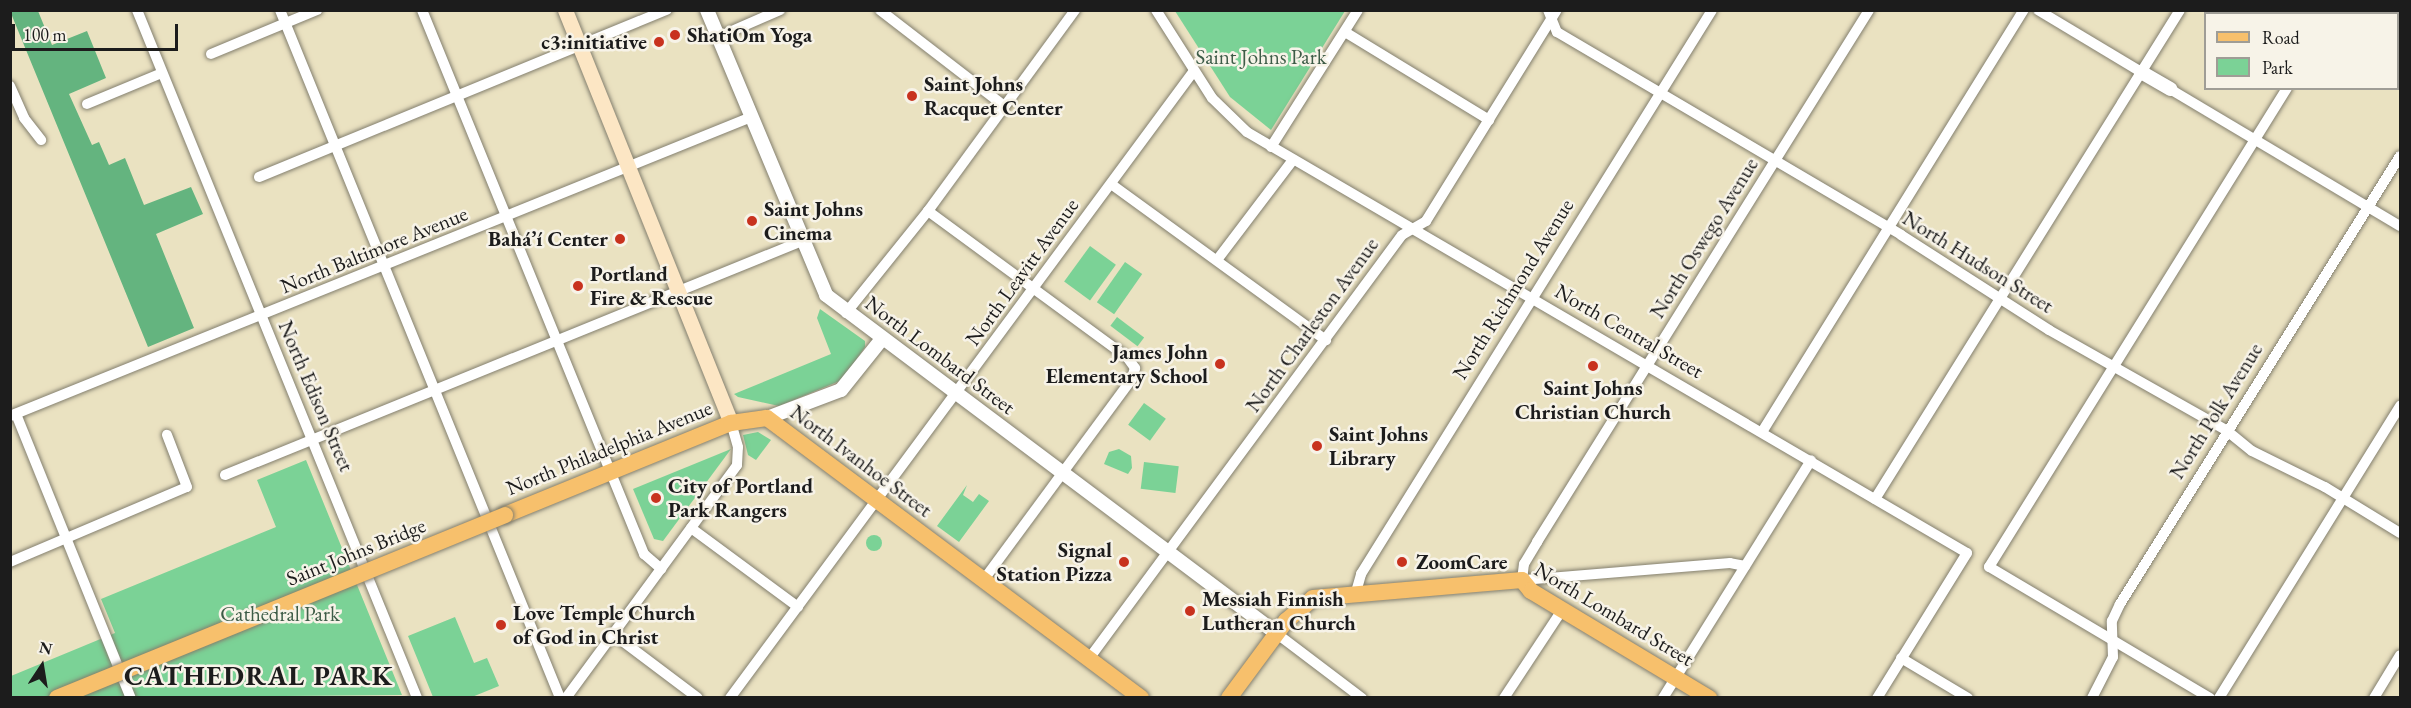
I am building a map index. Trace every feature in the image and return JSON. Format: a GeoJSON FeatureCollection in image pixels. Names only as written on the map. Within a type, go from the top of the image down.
{"type":"FeatureCollection","features":[{"type":"Feature","properties":{"kind":"main road"},"geometry":{"type":"LineString","coordinates":[[565,10],[731,423]]}},
{"type":"Feature","properties":{"kind":"main road","name":"North Ivanhoe Street"},"geometry":{"type":"LineString","coordinates":[[731,423],[767,418],[1141,698]]}},
{"type":"Feature","properties":{"kind":"main road","name":"North Philadelphia Avenue"},"geometry":{"type":"LineString","coordinates":[[505,515],[731,423]]}},
{"type":"Feature","properties":{"kind":"main road","name":"Saint Johns Bridge"},"geometry":{"type":"LineString","coordinates":[[57,698],[505,515]]}},
{"type":"Feature","properties":{"kind":"main road","name":"North Lombard Street"},"geometry":{"type":"LineString","coordinates":[[1276,633],[1301,605],[1313,598],[1356,592],[1522,580],[1530,591],[1709,698]]}},
{"type":"Feature","properties":{"kind":"main road"},"geometry":{"type":"LineString","coordinates":[[1229,698],[1276,633]]}},
{"type":"Feature","properties":{"kind":"street","name":"North Edison Street"},"geometry":{"type":"LineString","coordinates":[[137,10],[417,698]]}},
{"type":"Feature","properties":{"kind":"street"},"geometry":{"type":"LineString","coordinates":[[280,10],[560,698]]}},
{"type":"Feature","properties":{"kind":"street"},"geometry":{"type":"LineString","coordinates":[[211,54],[317,10]]}},
{"type":"Feature","properties":{"kind":"street"},"geometry":{"type":"LineString","coordinates":[[422,10],[644,554],[661,568]]}},
{"type":"Feature","properties":{"kind":"street"},"geometry":{"type":"LineString","coordinates":[[259,177],[668,10]]}},
{"type":"Feature","properties":{"kind":"street","name":"North Lombard Street"},"geometry":{"type":"LineString","coordinates":[[707,10],[822,289],[846,313],[881,340],[1276,633]]}},
{"type":"Feature","properties":{"kind":"street"},"geometry":{"type":"LineString","coordinates":[[718,37],[780,10]]}},
{"type":"Feature","properties":{"kind":"street"},"geometry":{"type":"LineString","coordinates":[[880,10],[1004,106]]}},
{"type":"Feature","properties":{"kind":"street"},"geometry":{"type":"LineString","coordinates":[[846,313],[928,211],[1075,10]]}},
{"type":"Feature","properties":{"kind":"street","name":"North Central Street"},"geometry":{"type":"LineString","coordinates":[[1156,10],[1193,72],[1227,117],[1271,147],[1648,364],[1967,553],[1902,658]]}},
{"type":"Feature","properties":{"kind":"street"},"geometry":{"type":"LineString","coordinates":[[1271,147],[1358,10]]}},
{"type":"Feature","properties":{"kind":"street","name":"North Richmond Avenue"},"geometry":{"type":"LineString","coordinates":[[1356,592],[1361,574],[1712,10]]}},
{"type":"Feature","properties":{"kind":"street","name":"North Oswego Avenue"},"geometry":{"type":"LineString","coordinates":[[1522,580],[1524,564],[1869,10]]}},
{"type":"Feature","properties":{"kind":"street"},"geometry":{"type":"LineString","coordinates":[[1762,432],[2024,10]]}},
{"type":"Feature","properties":{"kind":"street"},"geometry":{"type":"LineString","coordinates":[[2038,10],[2400,226]]}},
{"type":"Feature","properties":{"kind":"street"},"geometry":{"type":"LineString","coordinates":[[1875,499],[2180,10]]}},
{"type":"Feature","properties":{"kind":"street","name":"North Hudson Street"},"geometry":{"type":"LineString","coordinates":[[1552,14],[1557,32],[2001,297],[2049,330],[2115,365],[2226,430],[2252,451],[2400,532]]}},
{"type":"Feature","properties":{"kind":"street","name":"North Charleston Avenue"},"geometry":{"type":"LineString","coordinates":[[1088,660],[1402,235],[1426,221],[1552,14]]}},
{"type":"Feature","properties":{"kind":"street"},"geometry":{"type":"LineString","coordinates":[[1345,32],[1489,120]]}},
{"type":"Feature","properties":{"kind":"street","name":"North Leavitt Avenue"},"geometry":{"type":"LineString","coordinates":[[730,698],[1193,72]]}},
{"type":"Feature","properties":{"kind":"street"},"geometry":{"type":"LineString","coordinates":[[87,104],[162,73]]}},
{"type":"Feature","properties":{"kind":"street"},"geometry":{"type":"LineString","coordinates":[[10,86],[24,118],[41,140]]}},
{"type":"Feature","properties":{"kind":"street"},"geometry":{"type":"LineString","coordinates":[[2210,698],[1989,567],[2286,90]]}},
{"type":"Feature","properties":{"kind":"street","name":"North Baltimore Avenue"},"geometry":{"type":"LineString","coordinates":[[13,415],[751,117]]}},
{"type":"Feature","properties":{"kind":"street","name":"North Polk Avenue"},"geometry":{"type":"LineString","coordinates":[[2092,698],[2113,657],[2112,621],[2120,604],[2226,430],[2400,156]]}},
{"type":"Feature","properties":{"kind":"street"},"geometry":{"type":"LineString","coordinates":[[1217,260],[1293,160]]}},
{"type":"Feature","properties":{"kind":"street"},"geometry":{"type":"LineString","coordinates":[[1111,184],[1326,340]]}},
{"type":"Feature","properties":{"kind":"street"},"geometry":{"type":"LineString","coordinates":[[928,211],[1127,357],[1135,368],[1131,380],[983,581]]}},
{"type":"Feature","properties":{"kind":"street"},"geometry":{"type":"LineString","coordinates":[[225,475],[802,241]]}},
{"type":"Feature","properties":{"kind":"street"},"geometry":{"type":"LineString","coordinates":[[767,418],[841,390],[881,340]]}},
{"type":"Feature","properties":{"kind":"street"},"geometry":{"type":"LineString","coordinates":[[2219,698],[2400,406]]}},
{"type":"Feature","properties":{"kind":"street"},"geometry":{"type":"LineString","coordinates":[[13,415],[66,538],[130,698]]}},
{"type":"Feature","properties":{"kind":"street"},"geometry":{"type":"LineString","coordinates":[[566,698],[737,465],[738,447],[731,423]]}},
{"type":"Feature","properties":{"kind":"street"},"geometry":{"type":"LineString","coordinates":[[10,562],[187,487],[167,435]]}},
{"type":"Feature","properties":{"kind":"street"},"geometry":{"type":"LineString","coordinates":[[1663,698],[1811,460]]}},
{"type":"Feature","properties":{"kind":"street"},"geometry":{"type":"LineString","coordinates":[[691,528],[798,607]]}},
{"type":"Feature","properties":{"kind":"street"},"geometry":{"type":"LineString","coordinates":[[1522,580],[1730,563],[1745,566]]}},
{"type":"Feature","properties":{"kind":"street"},"geometry":{"type":"LineString","coordinates":[[1504,698],[1562,610]]}},
{"type":"Feature","properties":{"kind":"street"},"geometry":{"type":"LineString","coordinates":[[1276,633],[1362,698]]}},
{"type":"Feature","properties":{"kind":"street"},"geometry":{"type":"LineString","coordinates":[[613,634],[698,698]]}},
{"type":"Feature","properties":{"kind":"street"},"geometry":{"type":"LineString","coordinates":[[2374,698],[2400,655]]}},
{"type":"Feature","properties":{"kind":"street"},"geometry":{"type":"LineString","coordinates":[[1877,698],[1902,658],[1968,698]]}},
{"type":"Feature","properties":{"kind":"green space"},"geometry":{"type":"Polygon","coordinates":[[[10,11],[38,11],[52,45],[87,31],[106,78],[69,94],[92,145],[99,142],[109,165],[125,158],[144,205],[191,187],[203,214],[156,234],[194,328],[148,347],[10,11]]]}},
{"type":"Feature","properties":{"kind":"green space","name":"Saint Johns Park"},"geometry":{"type":"Polygon","coordinates":[[[1175,11],[1345,11],[1271,130],[1230,97],[1175,11]]]}},
{"type":"Feature","properties":{"kind":"green space"},"geometry":{"type":"Polygon","coordinates":[[[1090,246],[1116,265],[1090,300],[1064,282],[1090,246]]]}},
{"type":"Feature","properties":{"kind":"green space"},"geometry":{"type":"Polygon","coordinates":[[[1125,262],[1142,274],[1114,314],[1097,302],[1125,262]]]}},
{"type":"Feature","properties":{"kind":"green space"},"geometry":{"type":"Polygon","coordinates":[[[820,309],[865,341],[865,347],[842,380],[779,406],[738,397],[734,394],[831,354],[817,318],[820,309]]]}},
{"type":"Feature","properties":{"kind":"green space"},"geometry":{"type":"Polygon","coordinates":[[[1117,317],[1144,337],[1138,346],[1110,326],[1117,317]]]}},
{"type":"Feature","properties":{"kind":"green space"},"geometry":{"type":"Polygon","coordinates":[[[1144,403],[1166,419],[1150,441],[1128,425],[1144,403]]]}},
{"type":"Feature","properties":{"kind":"green space"},"geometry":{"type":"Polygon","coordinates":[[[758,432],[771,440],[756,460],[748,455],[743,435],[758,432]]]}},
{"type":"Feature","properties":{"kind":"green space"},"geometry":{"type":"Polygon","coordinates":[[[731,449],[663,541],[654,539],[633,489],[731,449]]]}},
{"type":"Feature","properties":{"kind":"green space"},"geometry":{"type":"Polygon","coordinates":[[[1119,449],[1131,456],[1132,468],[1128,474],[1104,464],[1109,452],[1119,449]]]}},
{"type":"Feature","properties":{"kind":"green space","name":"Cathedral Park"},"geometry":{"type":"Polygon","coordinates":[[[306,460],[402,695],[11,698],[11,676],[115,633],[101,599],[276,527],[257,480],[306,460]]]}},
{"type":"Feature","properties":{"kind":"green space"},"geometry":{"type":"Polygon","coordinates":[[[1144,462],[1179,466],[1175,493],[1141,489],[1144,462]]]}},
{"type":"Feature","properties":{"kind":"green space"},"geometry":{"type":"Polygon","coordinates":[[[967,485],[963,495],[973,502],[979,494],[989,501],[959,542],[937,526],[967,485]]]}},
{"type":"Feature","properties":{"kind":"green space"},"geometry":{"type":"Polygon","coordinates":[[[874,535],[882,543],[874,551],[866,543],[874,535]]]}},
{"type":"Feature","properties":{"kind":"green space"},"geometry":{"type":"Polygon","coordinates":[[[455,617],[474,663],[487,658],[499,686],[472,697],[433,697],[408,636],[455,617]]]}},
{"type":"Feature","properties":{"kind":"place","name":"ShatiOm Yoga"},"geometry":{"type":"Point","coordinates":[675,35]}},
{"type":"Feature","properties":{"kind":"place","name":"c3:initiative"},"geometry":{"type":"Point","coordinates":[659,42]}},
{"type":"Feature","properties":{"kind":"place","name":"Saint Johns Racquet Center"},"geometry":{"type":"Point","coordinates":[912,96]}},
{"type":"Feature","properties":{"kind":"place","name":"Saint Johns Cinema"},"geometry":{"type":"Point","coordinates":[752,221]}},
{"type":"Feature","properties":{"kind":"place","name":"Bahá’í Center"},"geometry":{"type":"Point","coordinates":[620,239]}},
{"type":"Feature","properties":{"kind":"place","name":"Portland Fire & Rescue"},"geometry":{"type":"Point","coordinates":[578,286]}},
{"type":"Feature","properties":{"kind":"place","name":"James John Elementary School"},"geometry":{"type":"Point","coordinates":[1220,364]}},
{"type":"Feature","properties":{"kind":"place","name":"Saint Johns Christian Church"},"geometry":{"type":"Point","coordinates":[1593,366]}},
{"type":"Feature","properties":{"kind":"place","name":"Saint Johns Library"},"geometry":{"type":"Point","coordinates":[1317,446]}},
{"type":"Feature","properties":{"kind":"place","name":"City of Portland Park Rangers"},"geometry":{"type":"Point","coordinates":[656,498]}},
{"type":"Feature","properties":{"kind":"place","name":"Signal Station Pizza"},"geometry":{"type":"Point","coordinates":[1124,562]}},
{"type":"Feature","properties":{"kind":"place","name":"ZoomCare"},"geometry":{"type":"Point","coordinates":[1402,562]}},
{"type":"Feature","properties":{"kind":"place","name":"Messiah Finnish Lutheran Church"},"geometry":{"type":"Point","coordinates":[1190,611]}},
{"type":"Feature","properties":{"kind":"place","name":"Love Temple Church of God in Christ"},"geometry":{"type":"Point","coordinates":[501,625]}},
{"type":"Feature","properties":{"kind":"district","name":"CATHEDRAL PARK"},"geometry":{"type":"Point","coordinates":[259,676]}}]}
